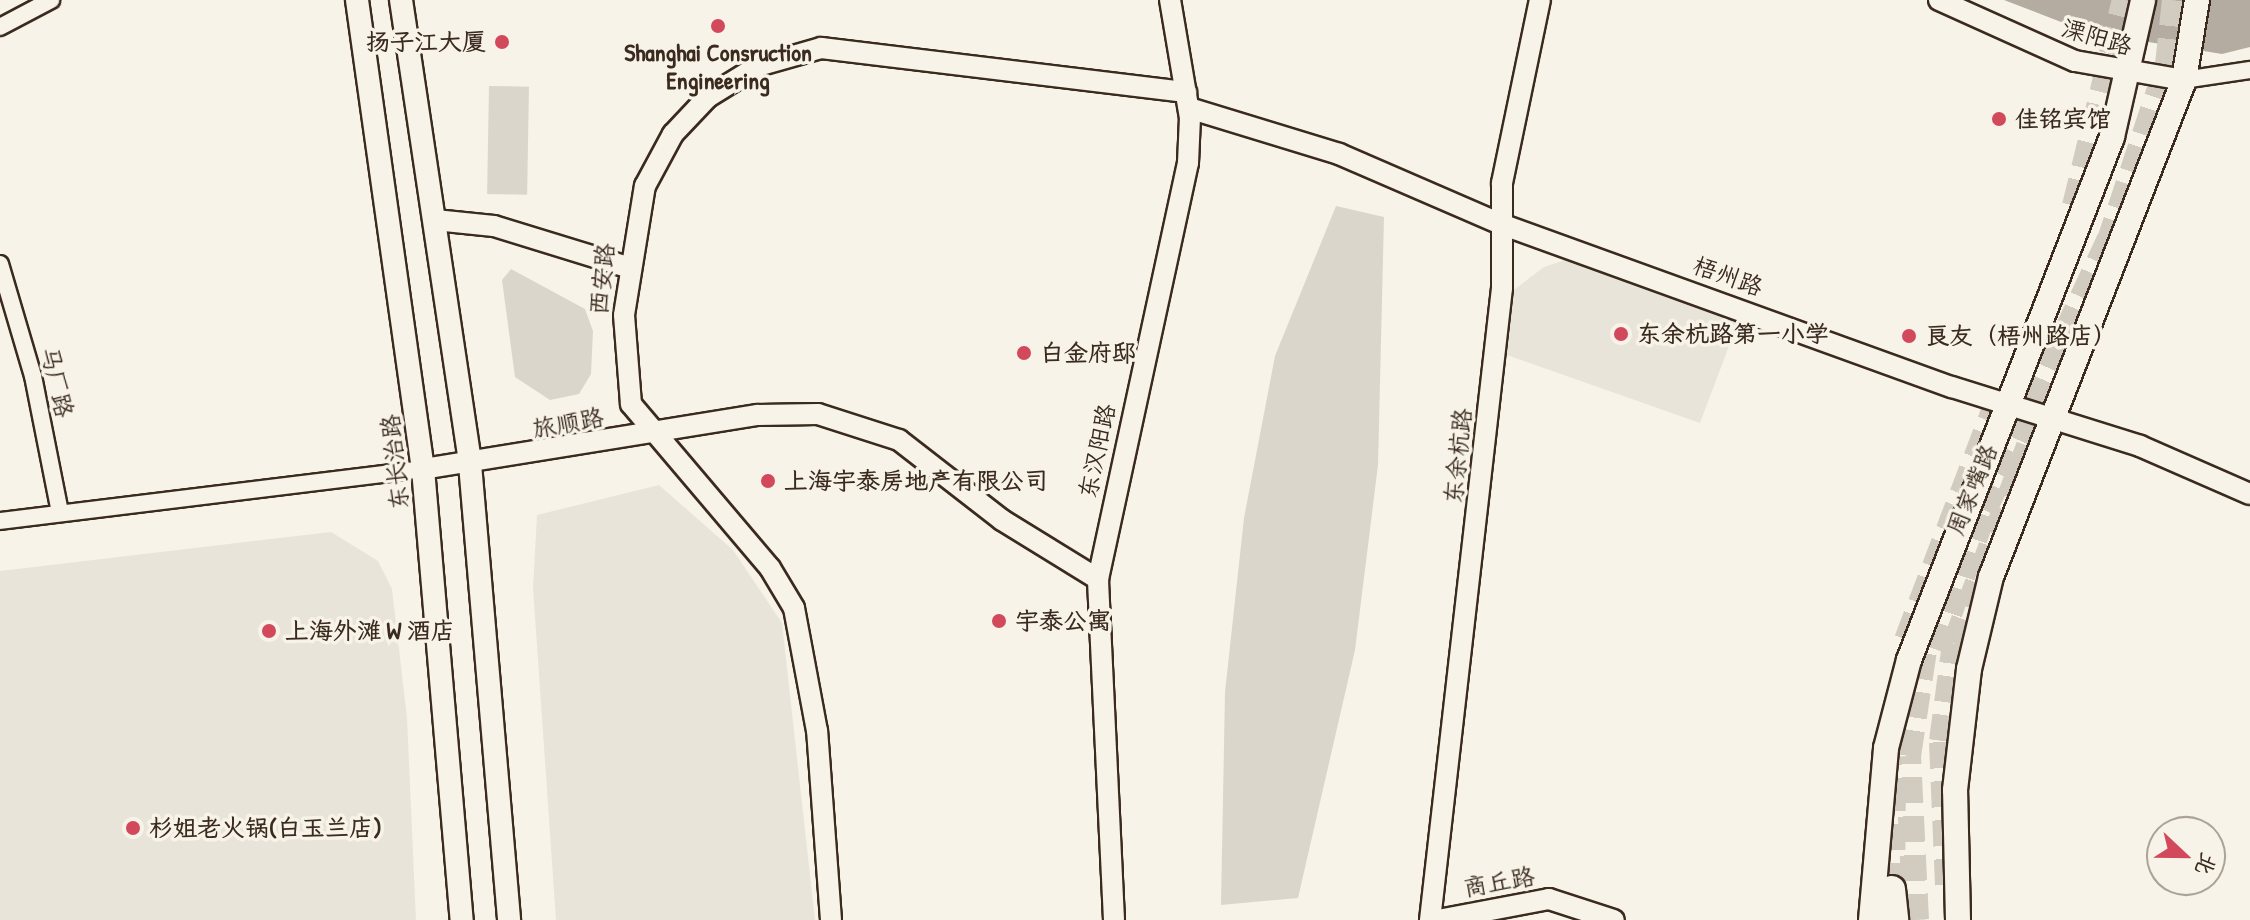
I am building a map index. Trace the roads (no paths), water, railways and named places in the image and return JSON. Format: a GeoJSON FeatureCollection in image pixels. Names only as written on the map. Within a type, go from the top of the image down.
{"type":"FeatureCollection","features":[{"type":"Feature","properties":{"kind":"highway"},"geometry":{"type":"LineString","coordinates":[[1892,889],[1895,920]]}},
{"type":"Feature","properties":{"kind":"main road","name":"东长治路"},"geometry":{"type":"LineString","coordinates":[[357,0],[423,469],[462,920]]}},
{"type":"Feature","properties":{"kind":"main road"},"geometry":{"type":"LineString","coordinates":[[401,0],[470,464],[509,920]]}},
{"type":"Feature","properties":{"kind":"main road","name":"周家嘴路"},"geometry":{"type":"LineString","coordinates":[[1871,920],[1878,802],[1899,695],[2007,401],[2081,222],[2131,75],[2143,0]]}},
{"type":"Feature","properties":{"kind":"main road","name":"周家嘴路"},"geometry":{"type":"LineString","coordinates":[[1958,920],[1955,790],[1969,669],[1991,577],[2055,418],[2186,71],[2197,0]]}},
{"type":"Feature","properties":{"kind":"street"},"geometry":{"type":"LineString","coordinates":[[0,27],[51,0]]}},
{"type":"Feature","properties":{"kind":"street","name":"东汉阳路"},"geometry":{"type":"LineString","coordinates":[[1114,920],[1098,579],[1188,163],[1187,100],[1170,0]]}},
{"type":"Feature","properties":{"kind":"street","name":"东余杭路"},"geometry":{"type":"LineString","coordinates":[[1430,920],[1502,288],[1501,224],[1516,95],[1540,0]]}},
{"type":"Feature","properties":{"kind":"street","name":"溧阳路"},"geometry":{"type":"LineString","coordinates":[[1939,0],[2061,55],[2131,75],[2250,70]]}},
{"type":"Feature","properties":{"kind":"street","name":"西安路"},"geometry":{"type":"LineString","coordinates":[[831,920],[817,731],[794,608],[770,568],[652,436],[631,404],[624,375],[627,267],[645,186],[673,134],[728,82],[785,55],[857,48],[1187,100]]}},
{"type":"Feature","properties":{"kind":"street","name":"梧州路"},"geometry":{"type":"LineString","coordinates":[[1187,100],[1339,154],[1501,224],[2055,418],[2250,494]]}},
{"type":"Feature","properties":{"kind":"street"},"geometry":{"type":"LineString","coordinates":[[435,220],[494,226],[627,267]]}},
{"type":"Feature","properties":{"kind":"street","name":"马厂路"},"geometry":{"type":"LineString","coordinates":[[0,264],[33,376],[60,512]]}},
{"type":"Feature","properties":{"kind":"street","name":"旅顺路"},"geometry":{"type":"LineString","coordinates":[[0,521],[470,464],[782,413],[854,420],[899,440],[1002,520],[1098,579]]}},
{"type":"Feature","properties":{"kind":"street","name":"商丘路"},"geometry":{"type":"LineString","coordinates":[[1438,920],[1549,899],[1614,920]]}},
{"type":"Feature","properties":{"kind":"tunnel"},"geometry":{"type":"LineString","coordinates":[[2075,206],[2125,0]]}},
{"type":"Feature","properties":{"kind":"tunnel"},"geometry":{"type":"LineString","coordinates":[[2108,246],[2168,65],[2175,0]]}},
{"type":"Feature","properties":{"kind":"tunnel"},"geometry":{"type":"LineString","coordinates":[[1937,650],[1984,510],[2113,232]]}},
{"type":"Feature","properties":{"kind":"tunnel"},"geometry":{"type":"LineString","coordinates":[[1907,640],[1998,400]]}},
{"type":"Feature","properties":{"kind":"tunnel"},"geometry":{"type":"LineString","coordinates":[[1948,885],[1942,741],[1955,644],[2029,446]]}},
{"type":"Feature","properties":{"kind":"tunnel"},"geometry":{"type":"LineString","coordinates":[[1916,920],[1908,756],[1928,624]]}},
{"type":"Feature","properties":{"kind":"tunnel"},"geometry":{"type":"LineString","coordinates":[[1892,889],[1893,778]]}},
{"type":"Feature","properties":{"kind":"place","name":"Shanghai Consruction Engineering"},"geometry":{"type":"Point","coordinates":[718,26]}},
{"type":"Feature","properties":{"kind":"place","name":"扬子江大厦"},"geometry":{"type":"Point","coordinates":[502,42]}},
{"type":"Feature","properties":{"kind":"place","name":"佳铭宾馆"},"geometry":{"type":"Point","coordinates":[1999,119]}},
{"type":"Feature","properties":{"kind":"place","name":"东余杭路第一小学"},"geometry":{"type":"Point","coordinates":[1621,334]}},
{"type":"Feature","properties":{"kind":"place","name":"良友（梧州路店）"},"geometry":{"type":"Point","coordinates":[1909,336]}},
{"type":"Feature","properties":{"kind":"place","name":"白金府邸"},"geometry":{"type":"Point","coordinates":[1024,353]}},
{"type":"Feature","properties":{"kind":"place","name":"上海宇泰房地产有限公司"},"geometry":{"type":"Point","coordinates":[768,481]}},
{"type":"Feature","properties":{"kind":"place","name":"宇泰公寓"},"geometry":{"type":"Point","coordinates":[999,621]}},
{"type":"Feature","properties":{"kind":"place","name":"上海外滩 W 酒店"},"geometry":{"type":"Point","coordinates":[269,631]}},
{"type":"Feature","properties":{"kind":"place","name":"杉姐老火锅(白玉兰店)"},"geometry":{"type":"Point","coordinates":[133,828]}}]}
